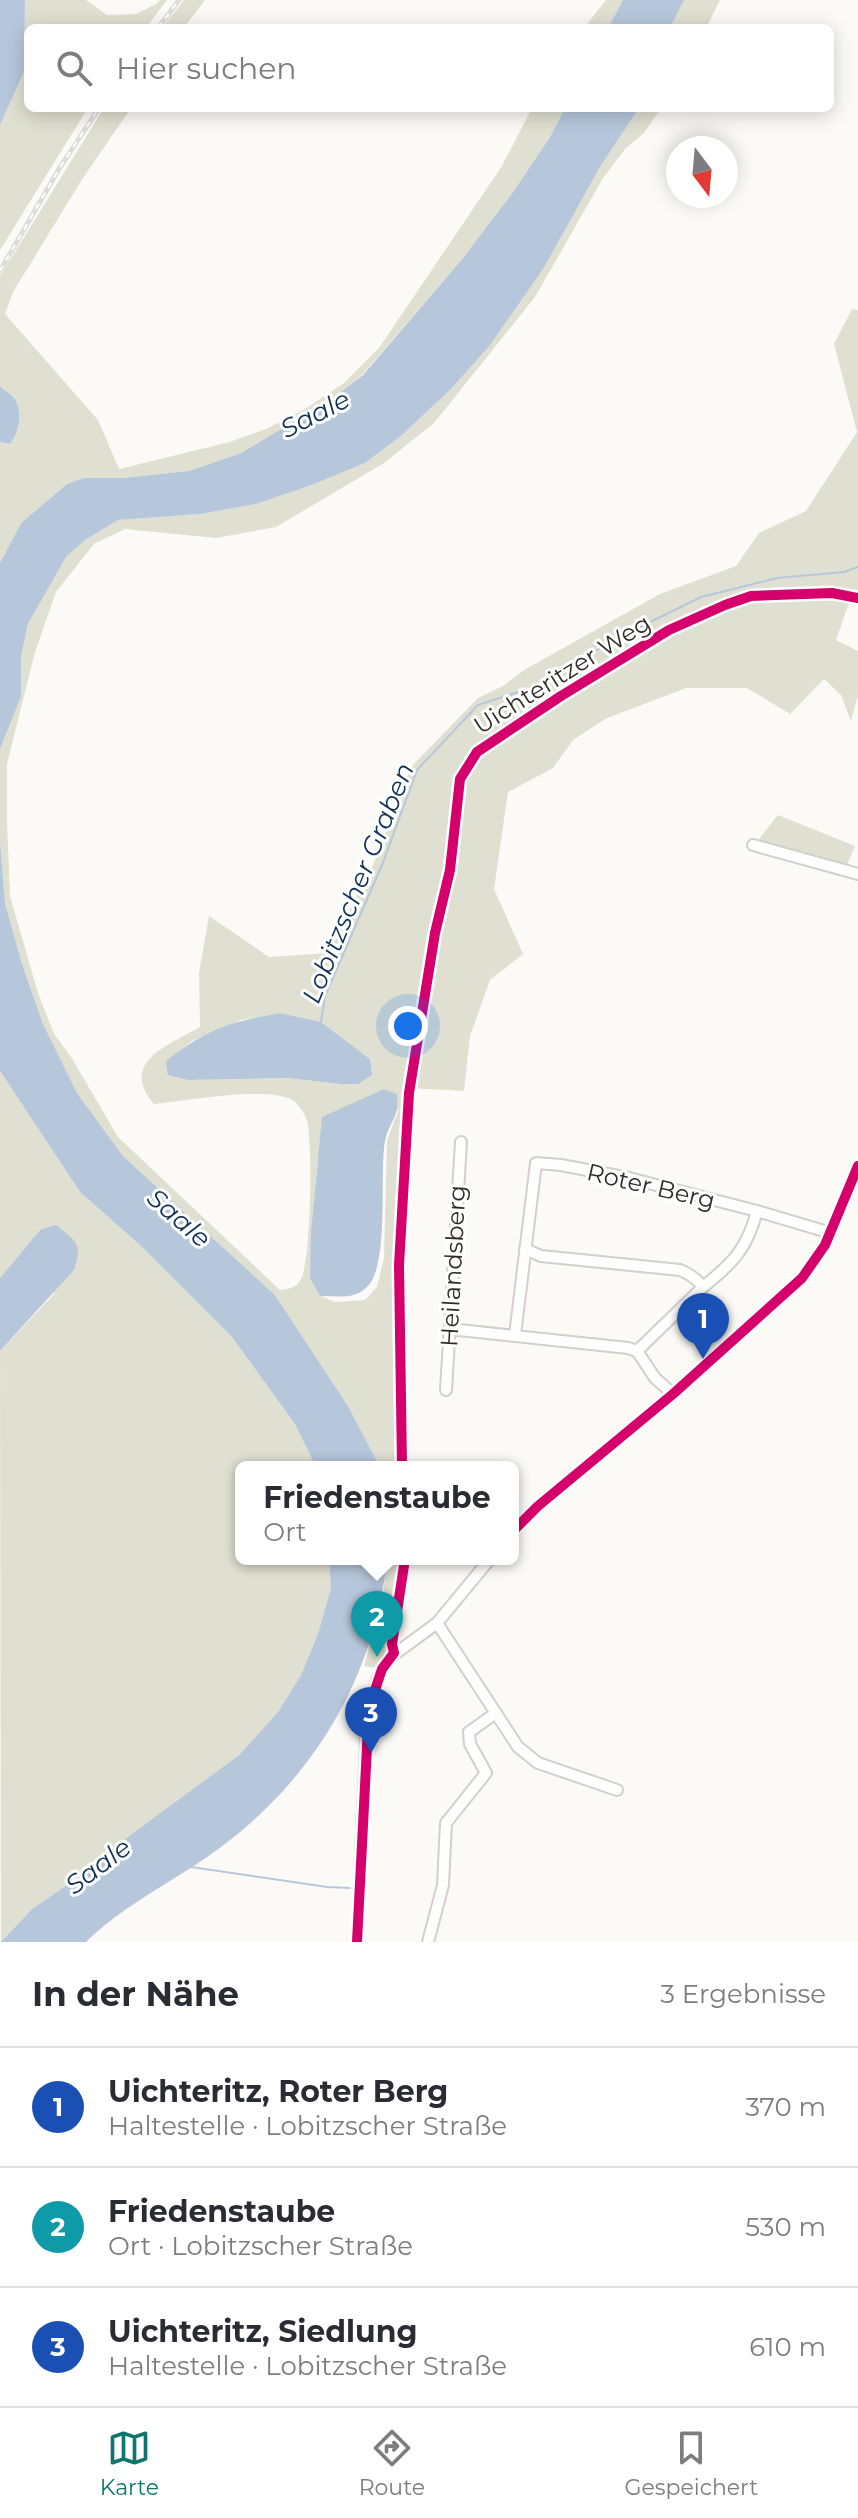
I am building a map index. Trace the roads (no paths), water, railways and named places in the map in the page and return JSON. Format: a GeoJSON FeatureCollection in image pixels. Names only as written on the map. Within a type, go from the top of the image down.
{"type":"FeatureCollection","features":[{"type":"Feature","properties":{"kind":"street","name":"Uichteritzer Weg"},"geometry":{"type":"LineString","coordinates":[[402,1461],[399,1265],[409,1093],[435,933],[450,870],[460,779],[477,752],[669,630],[751,596],[832,593],[858,598]]}},
{"type":"Feature","properties":{"kind":"street"},"geometry":{"type":"LineString","coordinates":[[753,845],[858,874]]}},
{"type":"Feature","properties":{"kind":"street","name":"Heilandsberg"},"geometry":{"type":"LineString","coordinates":[[446,1390],[461,1142]]}},
{"type":"Feature","properties":{"kind":"street","name":"Roter Berg"},"geometry":{"type":"LineString","coordinates":[[515,1335],[536,1163],[629,1178],[757,1211]]}},
{"type":"Feature","properties":{"kind":"street"},"geometry":{"type":"LineString","coordinates":[[519,1525],[673,1394],[802,1278],[831,1233],[858,1166]]}},
{"type":"Feature","properties":{"kind":"street"},"geometry":{"type":"LineString","coordinates":[[637,1351],[739,1255],[757,1211],[831,1233]]}},
{"type":"Feature","properties":{"kind":"street"},"geometry":{"type":"LineString","coordinates":[[525,1249],[541,1256],[680,1270],[689,1273],[703,1287]]}},
{"type":"Feature","properties":{"kind":"street"},"geometry":{"type":"LineString","coordinates":[[450,1329],[637,1351],[655,1378],[673,1394]]}},
{"type":"Feature","properties":{"kind":"street"},"geometry":{"type":"LineString","coordinates":[[394,1653],[392,1644],[404,1565]]}},
{"type":"Feature","properties":{"kind":"street"},"geometry":{"type":"LineString","coordinates":[[357,1942],[369,1708],[382,1669],[394,1653],[437,1623],[485,1565]]}},
{"type":"Feature","properties":{"kind":"street"},"geometry":{"type":"LineString","coordinates":[[437,1623],[518,1747],[538,1763],[617,1790]]}},
{"type":"Feature","properties":{"kind":"street"},"geometry":{"type":"LineString","coordinates":[[428,1942],[443,1885],[446,1823],[486,1773],[470,1744],[469,1732],[496,1713]]}},
{"type":"Feature","properties":{"kind":"water"},"geometry":{"type":"Polygon","coordinates":[[[0,0],[25,0],[24,72],[0,125],[0,0]]]}},
{"type":"Feature","properties":{"kind":"water"},"geometry":{"type":"Polygon","coordinates":[[[623,0],[684,0],[672,24],[610,24],[623,0]]]}},
{"type":"Feature","properties":{"kind":"water","name":"Saale"},"geometry":{"type":"Polygon","coordinates":[[[563,112],[636,112],[600,167],[545,266],[490,345],[449,391],[402,435],[365,463],[312,485],[256,504],[200,514],[118,520],[85,540],[66,557],[28,624],[21,657],[21,697],[0,749],[0,563],[21,523],[67,484],[84,478],[123,478],[189,471],[241,453],[330,400],[363,375],[463,258],[550,137],[563,112]]]}},
{"type":"Feature","properties":{"kind":"water"},"geometry":{"type":"Polygon","coordinates":[[[0,386],[15,399],[19,410],[18,429],[10,444],[0,442],[0,386]]]}},
{"type":"Feature","properties":{"kind":"water","name":"Saale"},"geometry":{"type":"Polygon","coordinates":[[[0,840],[5,903],[22,964],[43,1024],[77,1093],[123,1156],[275,1295],[348,1406],[377,1461],[313,1461],[295,1424],[232,1337],[142,1247],[80,1192],[0,1071],[0,840]]]}},
{"type":"Feature","properties":{"kind":"water"},"geometry":{"type":"Polygon","coordinates":[[[280,1013],[321,1022],[370,1059],[372,1075],[358,1084],[340,1084],[287,1078],[188,1080],[168,1075],[166,1061],[207,1034],[233,1024],[280,1013]]]}},
{"type":"Feature","properties":{"kind":"water"},"geometry":{"type":"Polygon","coordinates":[[[384,1089],[397,1094],[398,1102],[385,1141],[381,1240],[374,1276],[367,1287],[357,1294],[320,1296],[310,1278],[322,1117],[384,1089]]]}},
{"type":"Feature","properties":{"kind":"water"},"geometry":{"type":"Polygon","coordinates":[[[56,1225],[69,1235],[78,1249],[74,1270],[0,1351],[0,1278],[40,1230],[56,1225]]]}},
{"type":"Feature","properties":{"kind":"water","name":"Saale"},"geometry":{"type":"Polygon","coordinates":[[[329,1565],[386,1565],[369,1643],[354,1683],[312,1756],[285,1789],[221,1847],[118,1915],[86,1942],[1,1942],[32,1909],[86,1872],[129,1836],[239,1755],[278,1712],[301,1675],[318,1634],[331,1588],[329,1565]]]}},
{"type":"Feature","properties":{"kind":"waterway","name":"Lobitzscher Graben"},"geometry":{"type":"LineString","coordinates":[[321,1022],[325,996],[382,865],[417,770],[478,705],[528,689],[624,635],[701,597],[777,578],[844,572],[858,567]]}},
{"type":"Feature","properties":{"kind":"waterway"},"geometry":{"type":"LineString","coordinates":[[191,1867],[350,1888]]}},
{"type":"Feature","properties":{"kind":"railway"},"geometry":{"type":"LineString","coordinates":[[161,24],[179,0]]}},
{"type":"Feature","properties":{"kind":"railway"},"geometry":{"type":"LineString","coordinates":[[0,271],[59,169],[96,112]]}},
{"type":"Feature","properties":{"kind":"place","name":"Uichteritz, Roter Berg"},"geometry":{"type":"Point","coordinates":[703,1359]}},
{"type":"Feature","properties":{"kind":"place","name":"Friedenstaube"},"geometry":{"type":"Point","coordinates":[377,1657]}},
{"type":"Feature","properties":{"kind":"place","name":"Uichteritz, Siedlung"},"geometry":{"type":"Point","coordinates":[371,1753]}}]}
